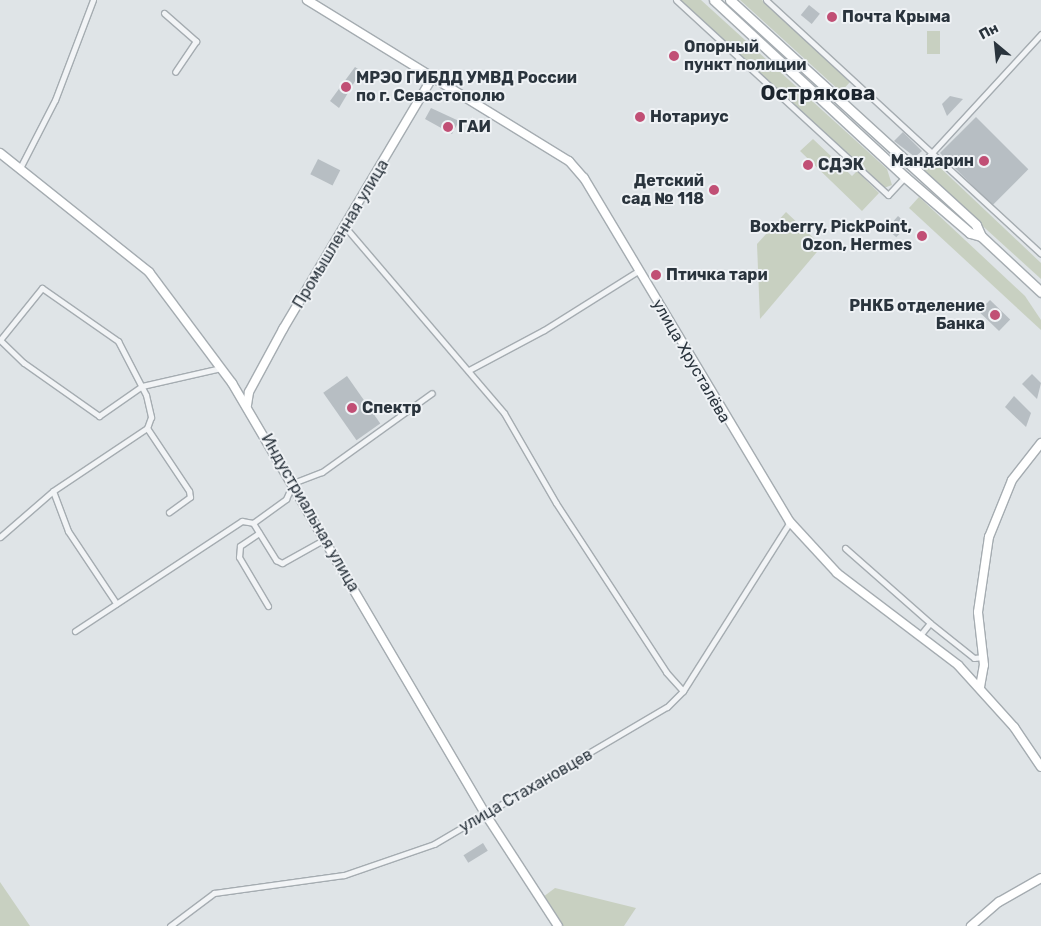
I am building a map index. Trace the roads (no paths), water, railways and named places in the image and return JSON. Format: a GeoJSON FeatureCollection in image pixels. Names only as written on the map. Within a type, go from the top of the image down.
{"type":"FeatureCollection","features":[{"type":"Feature","properties":{"kind":"main road","name":"улица Хрусталёва"},"geometry":{"type":"LineString","coordinates":[[307,0],[434,76],[569,161],[584,178],[790,522],[837,573],[921,634],[980,687],[1041,767]]}},
{"type":"Feature","properties":{"kind":"main road"},"geometry":{"type":"LineString","coordinates":[[714,0],[905,177],[970,233],[981,236]]}},
{"type":"Feature","properties":{"kind":"main road"},"geometry":{"type":"LineString","coordinates":[[730,0],[976,225],[981,236],[1041,292]]}},
{"type":"Feature","properties":{"kind":"main road","name":"Промышленная улица"},"geometry":{"type":"LineString","coordinates":[[247,405],[250,392],[283,330],[346,228],[434,76]]}},
{"type":"Feature","properties":{"kind":"main road","name":"Индустриальная улица"},"geometry":{"type":"LineString","coordinates":[[0,153],[144,267],[232,383],[302,498],[324,539],[486,815],[558,926]]}},
{"type":"Feature","properties":{"kind":"main road"},"geometry":{"type":"LineString","coordinates":[[232,383],[250,392]]}},
{"type":"Feature","properties":{"kind":"main road"},"geometry":{"type":"LineString","coordinates":[[980,687],[983,657],[978,612],[989,537],[1012,480],[1041,443]]}},
{"type":"Feature","properties":{"kind":"main road"},"geometry":{"type":"LineString","coordinates":[[971,926],[999,902],[1041,878]]}},
{"type":"Feature","properties":{"kind":"street"},"geometry":{"type":"LineString","coordinates":[[20,168],[55,100],[92,0]]}},
{"type":"Feature","properties":{"kind":"street"},"geometry":{"type":"LineString","coordinates":[[676,0],[888,195],[905,177]]}},
{"type":"Feature","properties":{"kind":"street"},"geometry":{"type":"LineString","coordinates":[[766,0],[934,151],[1041,254]]}},
{"type":"Feature","properties":{"kind":"street"},"geometry":{"type":"LineString","coordinates":[[164,13],[196,41],[174,72]]}},
{"type":"Feature","properties":{"kind":"street"},"geometry":{"type":"LineString","coordinates":[[916,171],[1041,34]]}},
{"type":"Feature","properties":{"kind":"street"},"geometry":{"type":"LineString","coordinates":[[346,228],[504,413],[556,503],[666,672],[683,691]]}},
{"type":"Feature","properties":{"kind":"street"},"geometry":{"type":"LineString","coordinates":[[469,370],[544,330],[638,271]]}},
{"type":"Feature","properties":{"kind":"street"},"geometry":{"type":"LineString","coordinates":[[0,537],[53,491],[147,428],[151,417],[142,386],[118,342],[42,288],[0,340],[24,364],[99,416],[142,386],[221,368]]}},
{"type":"Feature","properties":{"kind":"street"},"geometry":{"type":"LineString","coordinates":[[75,631],[238,522],[253,523],[286,499],[293,483],[322,472],[432,393]]}},
{"type":"Feature","properties":{"kind":"street"},"geometry":{"type":"LineString","coordinates":[[147,428],[189,491],[190,497],[168,512]]}},
{"type":"Feature","properties":{"kind":"street"},"geometry":{"type":"LineString","coordinates":[[53,491],[68,531],[116,604]]}},
{"type":"Feature","properties":{"kind":"street"},"geometry":{"type":"LineString","coordinates":[[286,499],[302,498]]}},
{"type":"Feature","properties":{"kind":"street","name":"улица Стахановцев"},"geometry":{"type":"LineString","coordinates":[[170,926],[214,893],[344,875],[434,844],[667,707],[683,691],[790,522]]}},
{"type":"Feature","properties":{"kind":"street"},"geometry":{"type":"LineString","coordinates":[[253,523],[276,560],[282,562],[324,539]]}},
{"type":"Feature","properties":{"kind":"street"},"geometry":{"type":"LineString","coordinates":[[259,533],[240,546],[240,557],[268,606]]}},
{"type":"Feature","properties":{"kind":"street"},"geometry":{"type":"LineString","coordinates":[[845,548],[930,623],[974,658],[983,657]]}},
{"type":"Feature","properties":{"kind":"street"},"geometry":{"type":"LineString","coordinates":[[921,634],[930,623]]}},
{"type":"Feature","properties":{"kind":"place","name":"Почта Крыма"},"geometry":{"type":"Point","coordinates":[832,17]}},
{"type":"Feature","properties":{"kind":"place","name":"Опорный пункт полиции"},"geometry":{"type":"Point","coordinates":[674,56]}},
{"type":"Feature","properties":{"kind":"place","name":"МРЭО ГИБДД УМВД России по г. Севастополю"},"geometry":{"type":"Point","coordinates":[346,87]}},
{"type":"Feature","properties":{"kind":"place","name":"Нотариус"},"geometry":{"type":"Point","coordinates":[640,117]}},
{"type":"Feature","properties":{"kind":"place","name":"ГАИ"},"geometry":{"type":"Point","coordinates":[448,127]}},
{"type":"Feature","properties":{"kind":"place","name":"Мандарин"},"geometry":{"type":"Point","coordinates":[984,161]}},
{"type":"Feature","properties":{"kind":"place","name":"СДЭК"},"geometry":{"type":"Point","coordinates":[808,165]}},
{"type":"Feature","properties":{"kind":"place","name":"Детский сад № 118"},"geometry":{"type":"Point","coordinates":[714,190]}},
{"type":"Feature","properties":{"kind":"place","name":"Boxberry, PickPoint, Ozon, Hermes"},"geometry":{"type":"Point","coordinates":[922,236]}},
{"type":"Feature","properties":{"kind":"place","name":"Птичка тари"},"geometry":{"type":"Point","coordinates":[656,275]}},
{"type":"Feature","properties":{"kind":"place","name":"РНКБ отделение Банка"},"geometry":{"type":"Point","coordinates":[995,315]}},
{"type":"Feature","properties":{"kind":"place","name":"Спектр"},"geometry":{"type":"Point","coordinates":[352,408]}},
{"type":"Feature","properties":{"kind":"district","name":"Острякова"},"geometry":{"type":"Point","coordinates":[818,93]}}]}
